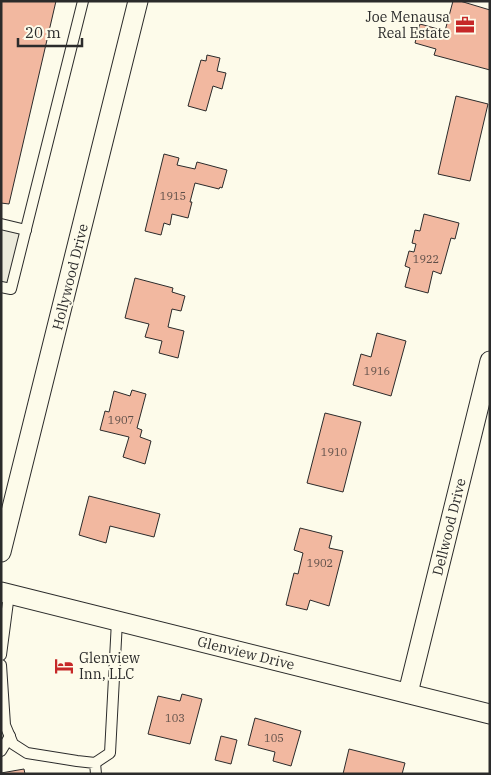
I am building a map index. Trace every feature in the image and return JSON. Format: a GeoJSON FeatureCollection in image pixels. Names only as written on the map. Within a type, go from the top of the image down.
{"type":"FeatureCollection","features":[{"type":"Feature","properties":{"kind":"street","name":"Hollywood Drive"},"geometry":{"type":"LineString","coordinates":[[1,552],[138,1]]}},
{"type":"Feature","properties":{"kind":"street","name":"Dellwood Drive"},"geometry":{"type":"LineString","coordinates":[[408,694],[490,361]]}},
{"type":"Feature","properties":{"kind":"street","name":"Glenview Drive"},"geometry":{"type":"LineString","coordinates":[[5,593],[490,714]]}},
{"type":"Feature","properties":{"kind":"lane"},"geometry":{"type":"LineString","coordinates":[[1,286],[11,289],[83,1]]}},
{"type":"Feature","properties":{"kind":"lane"},"geometry":{"type":"LineString","coordinates":[[1,224],[26,230]]}},
{"type":"Feature","properties":{"kind":"lane"},"geometry":{"type":"LineString","coordinates":[[1,655],[5,593]]}},
{"type":"Feature","properties":{"kind":"lane"},"geometry":{"type":"LineString","coordinates":[[1,664],[5,726],[13,744],[27,753],[95,763],[110,753],[117,620]]}},
{"type":"Feature","properties":{"kind":"lane"},"geometry":{"type":"LineString","coordinates":[[1,751],[10,736]]}},
{"type":"Feature","properties":{"kind":"lane"},"geometry":{"type":"LineString","coordinates":[[95,763],[96,774]]}},
{"type":"Feature","properties":{"kind":"shaded area"},"geometry":{"type":"Polygon","coordinates":[[[1,224],[26,230],[11,289],[1,287],[1,224]]]}},
{"type":"Feature","properties":{"kind":"building"},"geometry":{"type":"Polygon","coordinates":[[[1,1],[56,1],[9,204],[1,203],[1,1]]]}},
{"type":"Feature","properties":{"kind":"building"},"geometry":{"type":"Polygon","coordinates":[[[453,1],[460,1],[490,10],[490,70],[434,55],[436,49],[415,43],[420,24],[445,31],[453,1]]]}},
{"type":"Feature","properties":{"kind":"building"},"geometry":{"type":"Polygon","coordinates":[[[207,55],[220,58],[217,71],[226,73],[222,89],[213,86],[206,111],[188,106],[201,60],[206,61],[207,55]]]}},
{"type":"Feature","properties":{"kind":"building"},"geometry":{"type":"Polygon","coordinates":[[[456,96],[488,104],[470,181],[438,174],[456,96]]]}},
{"type":"Feature","properties":{"kind":"building"},"geometry":{"type":"Polygon","coordinates":[[[164,154],[179,158],[177,165],[195,169],[197,162],[227,170],[222,188],[220,187],[219,189],[195,183],[188,218],[172,214],[170,225],[164,223],[161,235],[145,231],[164,154]]]}},
{"type":"Feature","properties":{"kind":"building"},"geometry":{"type":"Polygon","coordinates":[[[424,214],[459,223],[455,239],[451,238],[441,274],[433,271],[428,293],[405,287],[410,268],[405,266],[409,251],[414,252],[416,244],[412,243],[415,230],[420,231],[424,214]]]}},
{"type":"Feature","properties":{"kind":"building"},"geometry":{"type":"Polygon","coordinates":[[[135,278],[173,288],[172,292],[185,296],[181,311],[172,309],[168,327],[184,331],[178,358],[159,353],[162,341],[145,337],[149,324],[125,318],[135,278]]]}},
{"type":"Feature","properties":{"kind":"building"},"geometry":{"type":"Polygon","coordinates":[[[377,333],[406,341],[391,396],[353,385],[361,354],[371,357],[377,333]]]}},
{"type":"Feature","properties":{"kind":"building"},"geometry":{"type":"Polygon","coordinates":[[[132,390],[146,394],[137,428],[142,430],[140,437],[151,441],[145,464],[123,457],[129,437],[100,430],[105,411],[109,412],[114,391],[130,396],[132,390]]]}},
{"type":"Feature","properties":{"kind":"building"},"geometry":{"type":"Polygon","coordinates":[[[325,413],[361,422],[343,492],[307,483],[325,413]]]}},
{"type":"Feature","properties":{"kind":"building"},"geometry":{"type":"Polygon","coordinates":[[[89,496],[160,514],[154,537],[110,526],[106,543],[79,535],[89,496]]]}},
{"type":"Feature","properties":{"kind":"building"},"geometry":{"type":"Polygon","coordinates":[[[300,528],[332,536],[329,548],[343,551],[329,606],[310,600],[307,610],[286,605],[294,573],[298,574],[303,553],[294,550],[300,528]]]}},
{"type":"Feature","properties":{"kind":"building"},"geometry":{"type":"Polygon","coordinates":[[[182,694],[202,699],[190,744],[148,734],[158,696],[180,701],[182,694]]]}},
{"type":"Feature","properties":{"kind":"building"},"geometry":{"type":"Polygon","coordinates":[[[255,718],[301,731],[291,766],[273,761],[275,752],[248,745],[255,718]]]}},
{"type":"Feature","properties":{"kind":"building"},"geometry":{"type":"Polygon","coordinates":[[[221,736],[237,740],[231,764],[215,760],[221,736]]]}},
{"type":"Feature","properties":{"kind":"building"},"geometry":{"type":"Polygon","coordinates":[[[349,749],[405,763],[402,774],[343,774],[349,749]]]}},
{"type":"Feature","properties":{"kind":"building"},"geometry":{"type":"Polygon","coordinates":[[[24,769],[25,774],[1,774],[1,773],[24,769]]]}},
{"type":"Feature","properties":{"kind":"place","name":"Joe Menausa Real Estate"},"geometry":{"type":"Point","coordinates":[465,25]}},
{"type":"Feature","properties":{"kind":"place","name":"Glenview Inn, LLC"},"geometry":{"type":"Point","coordinates":[64,666]}}]}
